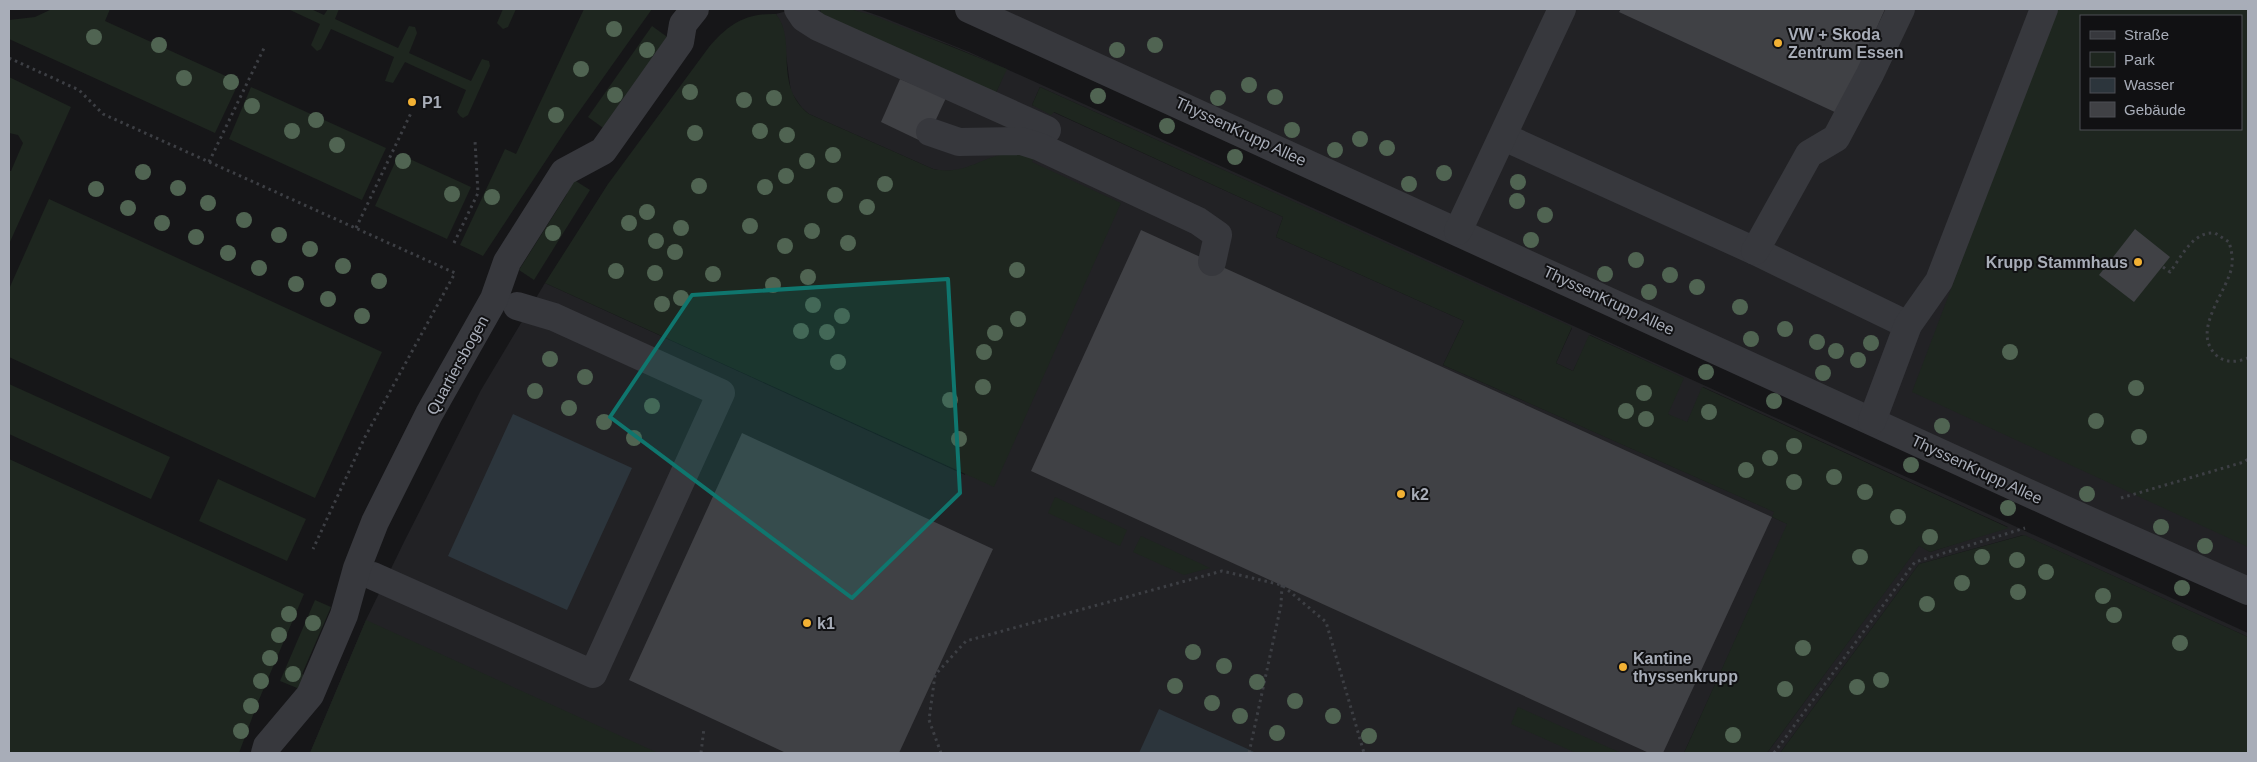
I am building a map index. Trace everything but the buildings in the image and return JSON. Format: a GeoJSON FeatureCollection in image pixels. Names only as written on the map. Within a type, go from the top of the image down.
{"type":"FeatureCollection","features":[{"type":"Feature","properties":{"kind":"street"},"geometry":{"type":"LineString","coordinates":[[798,9],[804,18],[818,27],[1047,130]]}},
{"type":"Feature","properties":{"kind":"street","name":"ThyssenKrupp Allee"},"geometry":{"type":"LineString","coordinates":[[969,9],[2248,592]]}},
{"type":"Feature","properties":{"kind":"street"},"geometry":{"type":"LineString","coordinates":[[1458,231],[1504,137],[1562,9]]}},
{"type":"Feature","properties":{"kind":"street"},"geometry":{"type":"LineString","coordinates":[[1872,422],[1908,325],[1939,281],[2044,9]]}},
{"type":"Feature","properties":{"kind":"street","name":"Quartiersbogen"},"geometry":{"type":"LineString","coordinates":[[265,753],[268,746],[310,694],[344,615],[357,568],[375,522],[429,414],[494,299],[506,262],[564,172],[603,151],[680,42],[689,16]]}},
{"type":"Feature","properties":{"kind":"street"},"geometry":{"type":"LineString","coordinates":[[1754,251],[1810,154],[1836,138],[1870,74],[1892,16]]}},
{"type":"Feature","properties":{"kind":"street"},"geometry":{"type":"LineString","coordinates":[[930,132],[959,142],[1021,141],[1040,147],[1198,221],[1218,235],[1212,262]]}},
{"type":"Feature","properties":{"kind":"street"},"geometry":{"type":"LineString","coordinates":[[1504,137],[1754,251],[1908,325]]}},
{"type":"Feature","properties":{"kind":"street"},"geometry":{"type":"LineString","coordinates":[[374,576],[593,674],[721,392],[554,317],[517,306]]}},
{"type":"Feature","properties":{"kind":"path"},"geometry":{"type":"LineString","coordinates":[[209,162],[265,46]]}},
{"type":"Feature","properties":{"kind":"path"},"geometry":{"type":"LineString","coordinates":[[9,58],[79,90],[103,114],[455,273],[365,437],[314,549]]}},
{"type":"Feature","properties":{"kind":"path"},"geometry":{"type":"LineString","coordinates":[[356,228],[411,112]]}},
{"type":"Feature","properties":{"kind":"path"},"geometry":{"type":"LineString","coordinates":[[454,243],[478,193],[475,141]]}},
{"type":"Feature","properties":{"kind":"path"},"geometry":{"type":"LineString","coordinates":[[2163,267],[2170,272],[2195,239],[2201,235],[2215,233],[2229,242],[2232,265],[2212,312],[2208,326],[2208,340],[2213,352],[2225,360],[2239,361],[2248,358]]}},
{"type":"Feature","properties":{"kind":"path"},"geometry":{"type":"LineString","coordinates":[[1774,753],[1916,562],[2244,462],[2248,459]]}},
{"type":"Feature","properties":{"kind":"path"},"geometry":{"type":"LineString","coordinates":[[942,753],[929,720],[935,675],[966,640],[1222,571],[1282,585],[1326,622],[1364,753]]}},
{"type":"Feature","properties":{"kind":"path"},"geometry":{"type":"LineString","coordinates":[[1249,752],[1281,605],[1282,585]]}},
{"type":"Feature","properties":{"kind":"path"},"geometry":{"type":"LineString","coordinates":[[701,753],[704,728]]}},
{"type":"Feature","properties":{"kind":"highlighted area"},"geometry":{"type":"Polygon","coordinates":[[[948,279],[960,493],[852,598],[610,417],[692,295],[948,279]]]}},
{"type":"Feature","properties":{"kind":"shaded area"},"geometry":{"type":"Polygon","coordinates":[[[794,9],[820,9],[821,13],[995,95],[1006,69],[949,45],[850,9],[859,9],[882,17],[969,52],[1997,518],[2248,633],[2248,637],[2023,535],[1919,564],[1780,753],[1767,753],[1919,545],[1930,552],[2008,527],[1703,387],[1687,423],[1667,414],[1683,378],[1590,335],[1573,371],[1556,363],[1572,328],[1040,87],[1032,105],[1053,112],[1283,217],[1276,237],[1464,321],[1443,365],[1775,512],[1772,517],[1788,524],[1684,753],[310,753],[366,620],[404,542],[481,390],[545,283],[965,475],[1003,154],[960,170],[943,171],[933,169],[809,114],[802,108],[791,92],[782,25],[776,14],[794,9]]]}},
{"type":"Feature","properties":{"kind":"shaded area"},"geometry":{"type":"Polygon","coordinates":[[[976,9],[2248,9],[2248,588],[976,9]]]}},
{"type":"Feature","properties":{"kind":"green space"},"geometry":{"type":"Polygon","coordinates":[[[52,9],[110,9],[105,21],[239,82],[215,133],[9,39],[9,20],[35,17],[52,9]]]}},
{"type":"Feature","properties":{"kind":"green space"},"geometry":{"type":"Polygon","coordinates":[[[288,9],[311,9],[324,15],[328,9],[339,9],[335,19],[398,48],[409,26],[415,27],[417,33],[409,53],[471,81],[482,59],[489,61],[490,66],[468,115],[463,118],[457,112],[466,90],[405,62],[393,83],[385,81],[394,57],[331,29],[321,49],[317,51],[311,45],[320,24],[288,9]]]}},
{"type":"Feature","properties":{"kind":"green space"},"geometry":{"type":"Polygon","coordinates":[[[503,9],[516,9],[508,27],[503,29],[497,23],[503,9]]]}},
{"type":"Feature","properties":{"kind":"green space"},"geometry":{"type":"Polygon","coordinates":[[[584,9],[652,9],[566,130],[483,256],[460,245],[505,149],[516,154],[584,9]]]}},
{"type":"Feature","properties":{"kind":"green space"},"geometry":{"type":"Polygon","coordinates":[[[820,9],[850,9],[875,16],[1007,69],[995,95],[840,25],[821,13],[820,9]]]}},
{"type":"Feature","properties":{"kind":"green space"},"geometry":{"type":"Polygon","coordinates":[[[2057,9],[2248,9],[2248,547],[1912,392],[2057,9]]]}},
{"type":"Feature","properties":{"kind":"green space"},"geometry":{"type":"Polygon","coordinates":[[[776,14],[782,25],[785,37],[788,77],[791,90],[798,102],[809,114],[933,169],[955,170],[992,157],[1015,153],[1023,154],[1034,158],[1032,162],[1121,203],[994,487],[545,283],[608,184],[709,47],[723,32],[746,18],[776,14]]]}},
{"type":"Feature","properties":{"kind":"green space"},"geometry":{"type":"Polygon","coordinates":[[[652,26],[670,39],[606,130],[588,117],[652,26]]]}},
{"type":"Feature","properties":{"kind":"green space"},"geometry":{"type":"Polygon","coordinates":[[[9,77],[71,107],[9,244],[9,171],[11,171],[23,143],[18,135],[9,133],[9,77]]]}},
{"type":"Feature","properties":{"kind":"green space"},"geometry":{"type":"Polygon","coordinates":[[[251,87],[386,148],[362,200],[229,139],[251,87]]]}},
{"type":"Feature","properties":{"kind":"green space"},"geometry":{"type":"Polygon","coordinates":[[[1040,87],[1572,327],[1556,363],[1573,371],[1589,335],[1684,378],[1668,414],[1687,422],[1702,387],[2009,528],[1930,552],[1919,546],[1767,753],[1684,753],[1787,524],[1772,517],[1774,512],[1443,365],[1464,321],[1276,237],[1283,217],[1054,112],[1051,115],[1032,105],[1040,87]]]}},
{"type":"Feature","properties":{"kind":"green space"},"geometry":{"type":"Polygon","coordinates":[[[399,154],[471,187],[447,239],[375,206],[399,154]]]}},
{"type":"Feature","properties":{"kind":"green space"},"geometry":{"type":"Polygon","coordinates":[[[571,178],[590,190],[534,280],[519,270],[567,194],[562,190],[571,178]]]}},
{"type":"Feature","properties":{"kind":"green space"},"geometry":{"type":"Polygon","coordinates":[[[49,199],[382,352],[315,498],[9,357],[9,289],[49,199]]]}},
{"type":"Feature","properties":{"kind":"green space"},"geometry":{"type":"Polygon","coordinates":[[[9,384],[170,457],[151,499],[9,434],[9,384]]]}},
{"type":"Feature","properties":{"kind":"green space"},"geometry":{"type":"Polygon","coordinates":[[[9,459],[304,594],[258,702],[239,753],[9,753],[9,459]]]}},
{"type":"Feature","properties":{"kind":"green space"},"geometry":{"type":"Polygon","coordinates":[[[218,479],[306,519],[287,561],[199,521],[218,479]]]}},
{"type":"Feature","properties":{"kind":"green space"},"geometry":{"type":"Polygon","coordinates":[[[1055,497],[1127,530],[1120,546],[1048,513],[1055,497]]]}},
{"type":"Feature","properties":{"kind":"green space"},"geometry":{"type":"Polygon","coordinates":[[[2024,535],[2248,637],[2248,753],[1780,753],[1919,564],[2024,535]]]}},
{"type":"Feature","properties":{"kind":"green space"},"geometry":{"type":"Polygon","coordinates":[[[1141,536],[1210,568],[1184,575],[1133,552],[1141,536]]]}},
{"type":"Feature","properties":{"kind":"green space"},"geometry":{"type":"Polygon","coordinates":[[[315,600],[331,607],[302,674],[307,677],[302,690],[280,681],[315,600]]]}},
{"type":"Feature","properties":{"kind":"green space"},"geometry":{"type":"Polygon","coordinates":[[[366,620],[658,753],[310,753],[366,620]]]}},
{"type":"Feature","properties":{"kind":"green space"},"geometry":{"type":"Polygon","coordinates":[[[1518,707],[1621,753],[1576,753],[1511,724],[1518,707]]]}},
{"type":"Feature","properties":{"kind":"water"},"geometry":{"type":"Polygon","coordinates":[[[513,414],[632,468],[567,610],[448,556],[513,414]]]}},
{"type":"Feature","properties":{"kind":"water"},"geometry":{"type":"Polygon","coordinates":[[[1159,709],[1250,750],[1256,753],[1139,753],[1159,709]]]}},
{"type":"Feature","properties":{"kind":"place","name":"VW + Skoda Zentrum Essen"},"geometry":{"type":"Point","coordinates":[1778,43]}},
{"type":"Feature","properties":{"kind":"place","name":"P1"},"geometry":{"type":"Point","coordinates":[412,102]}},
{"type":"Feature","properties":{"kind":"place","name":"Krupp Stammhaus"},"geometry":{"type":"Point","coordinates":[2138,262]}},
{"type":"Feature","properties":{"kind":"place","name":"k2"},"geometry":{"type":"Point","coordinates":[1401,494]}},
{"type":"Feature","properties":{"kind":"place","name":"k1"},"geometry":{"type":"Point","coordinates":[807,623]}},
{"type":"Feature","properties":{"kind":"place","name":"Kantine thyssenkrupp"},"geometry":{"type":"Point","coordinates":[1623,667]}}]}
